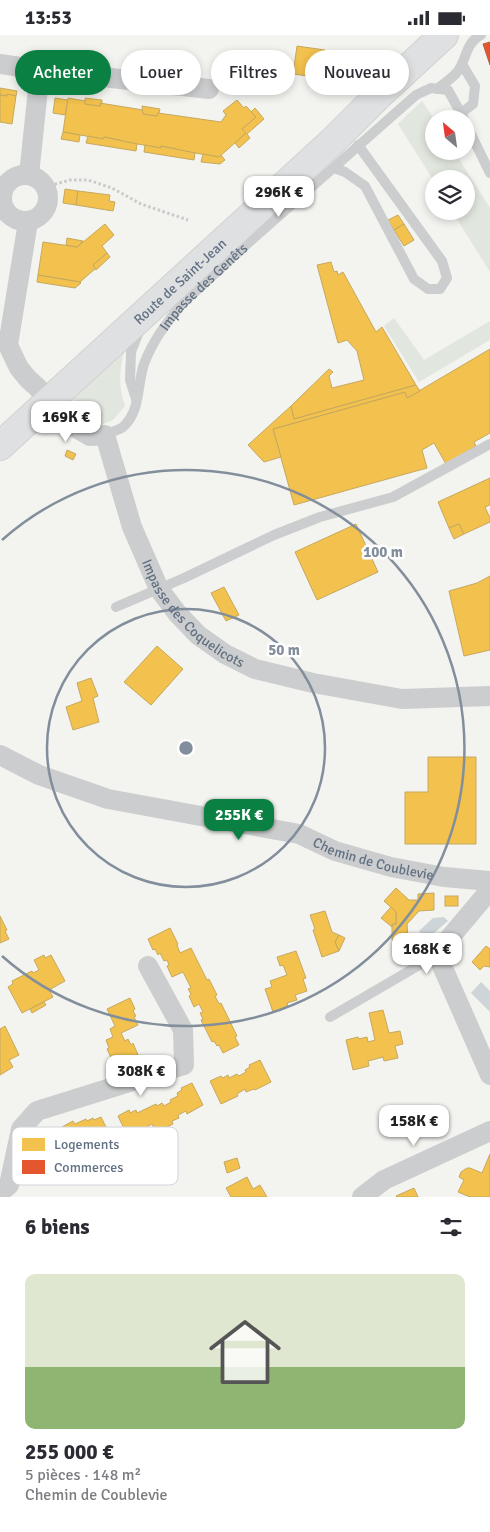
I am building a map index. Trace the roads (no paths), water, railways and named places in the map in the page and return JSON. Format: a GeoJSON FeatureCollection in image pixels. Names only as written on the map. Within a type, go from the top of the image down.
{"type":"FeatureCollection","features":[{"type":"Feature","properties":{"kind":"main road","name":"Route de Saint-Jean"},"geometry":{"type":"LineString","coordinates":[[409,67],[444,35]]}},
{"type":"Feature","properties":{"kind":"main road","name":"Route de Saint-Jean"},"geometry":{"type":"LineString","coordinates":[[0,446],[42,394],[321,128],[378,95]]}},
{"type":"Feature","properties":{"kind":"main road","name":"Route de Saint-Jean"},"geometry":{"type":"LineString","coordinates":[[0,423],[42,394],[147,310],[333,141],[379,95]]}},
{"type":"Feature","properties":{"kind":"street"},"geometry":{"type":"LineString","coordinates":[[0,64],[15,67]]}},
{"type":"Feature","properties":{"kind":"street"},"geometry":{"type":"LineString","coordinates":[[111,79],[209,89]]}},
{"type":"Feature","properties":{"kind":"street"},"geometry":{"type":"LineString","coordinates":[[37,181],[39,95]]}},
{"type":"Feature","properties":{"kind":"street"},"geometry":{"type":"LineString","coordinates":[[19,175],[37,181],[48,196],[47,205],[43,213],[36,219],[28,222],[17,221],[8,216],[3,208],[0,197],[3,187],[19,175]]}},
{"type":"Feature","properties":{"kind":"street"},"geometry":{"type":"LineString","coordinates":[[28,222],[4,335],[19,368],[72,426],[90,436],[105,435]]}},
{"type":"Feature","properties":{"kind":"street","name":"Impasse des Coquelicots"},"geometry":{"type":"LineString","coordinates":[[105,435],[132,527],[159,589],[177,613],[198,635],[225,654],[255,669],[312,683],[402,699],[490,696]]}},
{"type":"Feature","properties":{"kind":"street","name":"Chemin de Coublevie"},"geometry":{"type":"LineString","coordinates":[[0,755],[39,775],[108,799],[299,834],[335,851],[391,867],[444,877],[490,881]]}},
{"type":"Feature","properties":{"kind":"street"},"geometry":{"type":"LineString","coordinates":[[490,890],[440,948],[439,959],[490,1075]]}},
{"type":"Feature","properties":{"kind":"street"},"geometry":{"type":"LineString","coordinates":[[23,1127],[38,1111],[184,1065],[183,1030],[148,966]]}},
{"type":"Feature","properties":{"kind":"street"},"geometry":{"type":"LineString","coordinates":[[362,1197],[384,1180],[490,1131]]}},
{"type":"Feature","properties":{"kind":"street"},"geometry":{"type":"LineString","coordinates":[[0,1192],[9,1185],[12,1171]]}},
{"type":"Feature","properties":{"kind":"lane"},"geometry":{"type":"LineString","coordinates":[[437,89],[457,73],[467,48],[481,35]]}},
{"type":"Feature","properties":{"kind":"lane"},"geometry":{"type":"LineString","coordinates":[[462,64],[475,86],[472,103],[467,110]]}},
{"type":"Feature","properties":{"kind":"lane","name":"Impasse des Genêts"},"geometry":{"type":"LineString","coordinates":[[105,435],[123,427],[134,412],[143,366],[154,341],[184,302],[416,95],[431,88],[437,89]]}},
{"type":"Feature","properties":{"kind":"lane"},"geometry":{"type":"LineString","coordinates":[[437,89],[448,90],[460,110]]}},
{"type":"Feature","properties":{"kind":"lane"},"geometry":{"type":"LineString","coordinates":[[475,142],[490,173]]}},
{"type":"Feature","properties":{"kind":"lane"},"geometry":{"type":"LineString","coordinates":[[334,168],[345,172],[365,186],[414,279],[428,289],[440,289],[447,278],[442,261],[358,145]]}},
{"type":"Feature","properties":{"kind":"lane"},"geometry":{"type":"LineString","coordinates":[[137,400],[130,380],[131,351],[147,310]]}},
{"type":"Feature","properties":{"kind":"lane"},"geometry":{"type":"LineString","coordinates":[[116,607],[274,535],[320,517],[393,497],[490,444]]}},
{"type":"Feature","properties":{"kind":"lane"},"geometry":{"type":"LineString","coordinates":[[330,1017],[440,953]]}}]}
